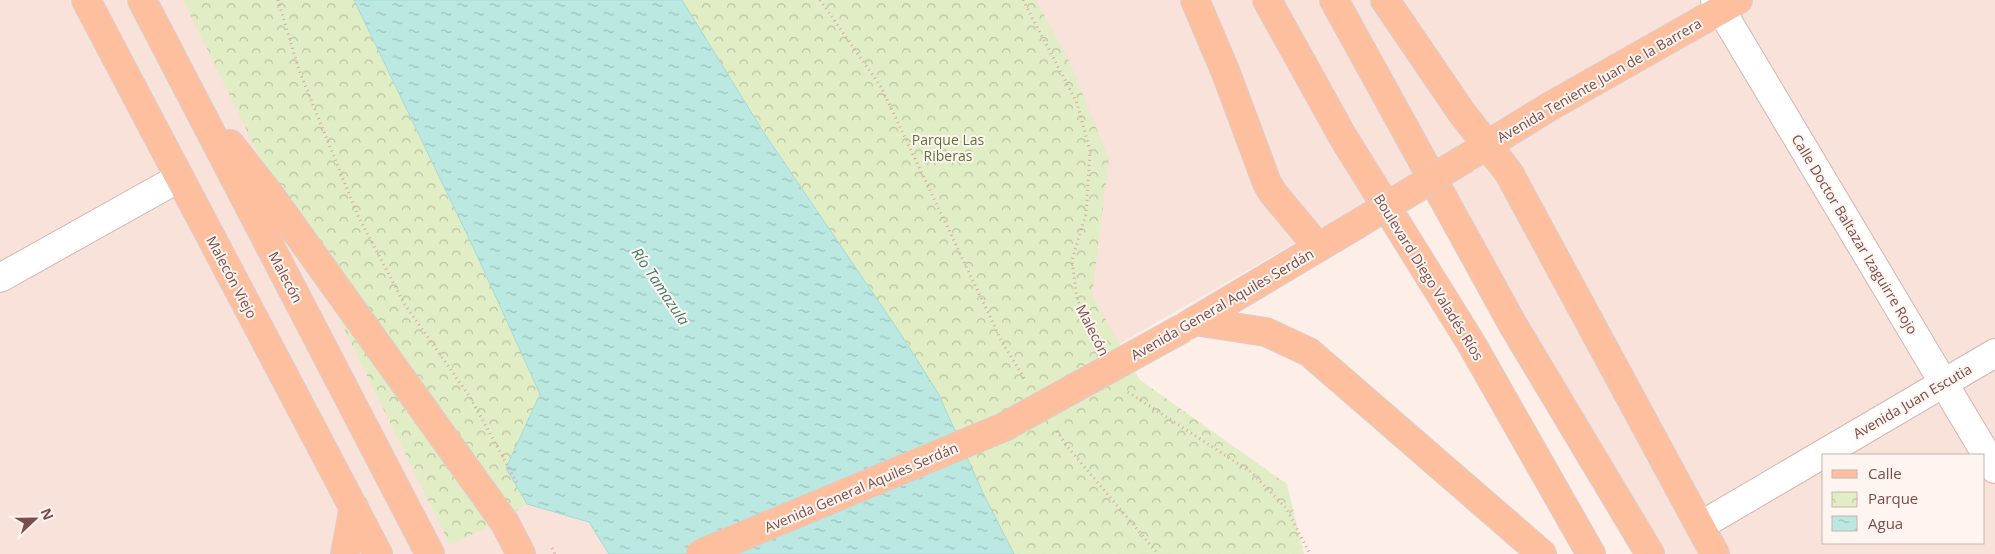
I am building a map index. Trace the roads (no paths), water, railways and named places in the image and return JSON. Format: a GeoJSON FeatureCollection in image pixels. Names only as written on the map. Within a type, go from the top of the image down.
{"type":"FeatureCollection","features":[{"type":"Feature","properties":{"kind":"main road","name":"Malecón Viejo"},"geometry":{"type":"LineString","coordinates":[[86,0],[378,554]]}},
{"type":"Feature","properties":{"kind":"main road","name":"Malecón"},"geometry":{"type":"LineString","coordinates":[[142,0],[430,554]]}},
{"type":"Feature","properties":{"kind":"main road"},"geometry":{"type":"LineString","coordinates":[[1195,0],[1226,73],[1267,183],[1273,194],[1318,247]]}},
{"type":"Feature","properties":{"kind":"main road","name":"Boulevard Diego Valadés Ríos"},"geometry":{"type":"LineString","coordinates":[[1267,0],[1343,137],[1472,343],[1590,554]]}},
{"type":"Feature","properties":{"kind":"main road"},"geometry":{"type":"LineString","coordinates":[[1334,0],[1513,325],[1650,554]]}},
{"type":"Feature","properties":{"kind":"main road"},"geometry":{"type":"LineString","coordinates":[[1385,0],[1462,113],[1477,151],[1509,173],[1715,554]]}},
{"type":"Feature","properties":{"kind":"main road","name":"Avenida Teniente Juan de la Barrera"},"geometry":{"type":"LineString","coordinates":[[1477,151],[1725,3]]}},
{"type":"Feature","properties":{"kind":"main road"},"geometry":{"type":"LineString","coordinates":[[191,96],[270,195],[505,523],[521,554]]}},
{"type":"Feature","properties":{"kind":"main road","name":"Avenida General Aquiles Serdán"},"geometry":{"type":"LineString","coordinates":[[700,554],[1004,427],[1189,325],[1477,151]]}},
{"type":"Feature","properties":{"kind":"main road"},"geometry":{"type":"LineString","coordinates":[[1189,325],[1266,332],[1310,352],[1542,554]]}},
{"type":"Feature","properties":{"kind":"main road"},"geometry":{"type":"LineString","coordinates":[[345,554],[354,507]]}},
{"type":"Feature","properties":{"kind":"street","name":"Calle Doctor Baltazar Izaguirre Rojo"},"geometry":{"type":"LineString","coordinates":[[1725,3],[1995,469]]}},
{"type":"Feature","properties":{"kind":"street"},"geometry":{"type":"LineString","coordinates":[[0,278],[179,178]]}},
{"type":"Feature","properties":{"kind":"street","name":"Avenida Juan Escutia"},"geometry":{"type":"LineString","coordinates":[[1700,526],[1995,352]]}},
{"type":"Feature","properties":{"kind":"water","name":"Río Tamazula"},"geometry":{"type":"Polygon","coordinates":[[[354,0],[682,0],[764,133],[900,333],[938,393],[983,493],[1014,554],[609,554],[589,522],[527,504],[506,468],[540,394],[475,251],[354,0]]]}},
{"type":"Feature","properties":{"kind":"park label","name":"Parque Las Riberas"},"geometry":{"type":"Point","coordinates":[948,148]}}]}
